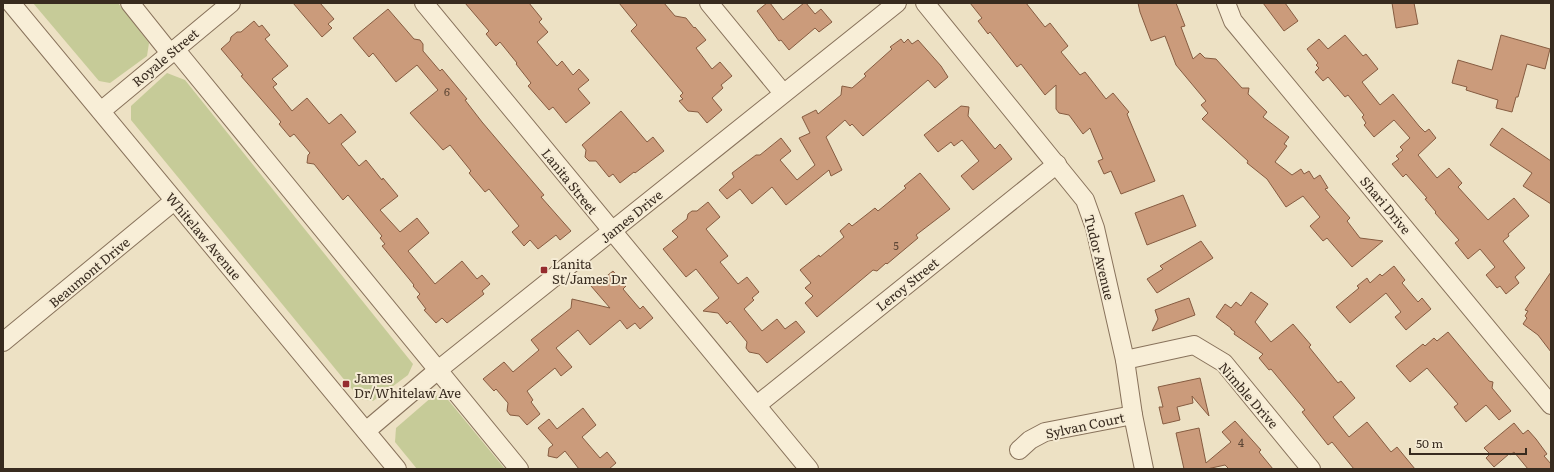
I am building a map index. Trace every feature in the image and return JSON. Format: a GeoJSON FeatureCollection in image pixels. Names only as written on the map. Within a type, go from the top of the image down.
{"type":"FeatureCollection","features":[{"type":"Feature","properties":{"kind":"street","name":"Whitelaw Avenue"},"geometry":{"type":"LineString","coordinates":[[11,3],[397,469]]}},
{"type":"Feature","properties":{"kind":"street"},"geometry":{"type":"LineString","coordinates":[[130,3],[172,51],[519,469]]}},
{"type":"Feature","properties":{"kind":"street","name":"Royale Street"},"geometry":{"type":"LineString","coordinates":[[101,111],[231,3]]}},
{"type":"Feature","properties":{"kind":"street","name":"Lanita Street"},"geometry":{"type":"LineString","coordinates":[[424,3],[757,404],[809,469]]}},
{"type":"Feature","properties":{"kind":"street"},"geometry":{"type":"LineString","coordinates":[[709,3],[783,93]]}},
{"type":"Feature","properties":{"kind":"street","name":"James Drive"},"geometry":{"type":"LineString","coordinates":[[366,431],[438,370],[897,3]]}},
{"type":"Feature","properties":{"kind":"street","name":"Tudor Avenue"},"geometry":{"type":"LineString","coordinates":[[925,3],[1085,200],[1095,228],[1125,360],[1132,415],[1144,469]]}},
{"type":"Feature","properties":{"kind":"street","name":"Shari Drive"},"geometry":{"type":"LineString","coordinates":[[1226,3],[1233,21],[1551,405]]}},
{"type":"Feature","properties":{"kind":"street","name":"Leroy Street"},"geometry":{"type":"LineString","coordinates":[[757,404],[1057,164]]}},
{"type":"Feature","properties":{"kind":"street","name":"Beaumont Drive"},"geometry":{"type":"LineString","coordinates":[[3,342],[174,201]]}},
{"type":"Feature","properties":{"kind":"street","name":"Nimble Drive"},"geometry":{"type":"LineString","coordinates":[[1125,360],[1194,345],[1224,363],[1311,469]]}},
{"type":"Feature","properties":{"kind":"street","name":"Sylvan Court"},"geometry":{"type":"LineString","coordinates":[[1018,450],[1030,440],[1045,432],[1132,415]]}},
{"type":"Feature","properties":{"kind":"green space"},"geometry":{"type":"Polygon","coordinates":[[[33,3],[118,3],[149,43],[147,56],[110,83],[99,81],[33,3]]]}},
{"type":"Feature","properties":{"kind":"green space"},"geometry":{"type":"Polygon","coordinates":[[[167,73],[185,80],[413,364],[408,375],[373,401],[360,399],[131,120],[131,106],[167,73]]]}},
{"type":"Feature","properties":{"kind":"green space"},"geometry":{"type":"Polygon","coordinates":[[[444,395],[505,469],[417,469],[395,442],[396,428],[433,396],[444,395]]]}},
{"type":"Feature","properties":{"kind":"building"},"geometry":{"type":"Polygon","coordinates":[[[293,3],[320,3],[334,19],[328,24],[332,28],[322,37],[293,3]]]}},
{"type":"Feature","properties":{"kind":"building"},"geometry":{"type":"Polygon","coordinates":[[[465,3],[529,3],[542,19],[539,22],[548,32],[537,42],[557,66],[562,61],[573,75],[579,69],[589,80],[578,89],[590,103],[566,123],[553,107],[549,110],[528,86],[531,83],[516,64],[517,63],[500,42],[496,46],[486,34],[489,31],[465,3]]]}},
{"type":"Feature","properties":{"kind":"building"},"geometry":{"type":"Polygon","coordinates":[[[619,3],[664,3],[675,16],[686,18],[706,40],[696,48],[712,69],[720,62],[732,76],[721,85],[723,88],[712,98],[722,110],[707,123],[698,112],[688,111],[679,101],[683,99],[680,96],[683,93],[631,31],[637,25],[619,3]]]}},
{"type":"Feature","properties":{"kind":"building"},"geometry":{"type":"Polygon","coordinates":[[[767,3],[770,3],[783,20],[806,3],[815,14],[821,9],[832,22],[819,32],[815,28],[789,50],[781,40],[779,41],[757,11],[767,3]]]}},
{"type":"Feature","properties":{"kind":"building"},"geometry":{"type":"Polygon","coordinates":[[[970,3],[1026,3],[1045,27],[1050,23],[1068,46],[1061,52],[1080,75],[1085,72],[1106,99],[1113,93],[1129,112],[1127,114],[1155,181],[1121,194],[1111,171],[1104,174],[1098,161],[1103,159],[1090,128],[1083,134],[1069,115],[1059,113],[1056,109],[1056,85],[1045,95],[1021,64],[1017,67],[990,32],[988,34],[978,21],[982,18],[970,3]]]}},
{"type":"Feature","properties":{"kind":"building"},"geometry":{"type":"Polygon","coordinates":[[[1138,3],[1176,3],[1185,26],[1181,27],[1193,59],[1200,53],[1205,58],[1216,59],[1242,88],[1249,88],[1248,94],[1267,112],[1263,117],[1289,137],[1284,144],[1287,146],[1275,162],[1292,175],[1301,169],[1304,174],[1309,171],[1314,179],[1320,175],[1328,188],[1325,189],[1350,218],[1347,221],[1360,238],[1383,241],[1352,267],[1327,238],[1323,241],[1310,226],[1320,217],[1303,196],[1286,207],[1267,179],[1247,163],[1248,161],[1202,119],[1208,113],[1201,105],[1206,101],[1176,65],[1165,36],[1151,41],[1138,3]]]}},
{"type":"Feature","properties":{"kind":"building"},"geometry":{"type":"Polygon","coordinates":[[[1263,3],[1285,3],[1298,21],[1284,31],[1263,3]]]}},
{"type":"Feature","properties":{"kind":"building"},"geometry":{"type":"Polygon","coordinates":[[[1392,3],[1414,3],[1418,24],[1396,28],[1392,3]]]}},
{"type":"Feature","properties":{"kind":"building"},"geometry":{"type":"Polygon","coordinates":[[[388,9],[414,39],[420,40],[423,44],[423,51],[440,71],[442,69],[467,99],[465,100],[482,122],[544,195],[541,197],[571,231],[560,240],[556,235],[538,249],[530,240],[524,246],[512,232],[519,226],[489,189],[485,192],[469,173],[471,171],[450,145],[443,150],[410,113],[438,90],[417,65],[396,82],[373,53],[369,57],[353,38],[388,9]]]}},
{"type":"Feature","properties":{"kind":"building"},"geometry":{"type":"Polygon","coordinates":[[[254,21],[259,27],[262,25],[270,35],[265,39],[288,66],[272,79],[277,84],[273,87],[292,111],[307,98],[329,124],[341,114],[356,132],[341,144],[359,166],[366,160],[382,180],[383,178],[398,196],[380,210],[400,232],[417,218],[429,233],[408,251],[435,284],[462,261],[477,279],[482,275],[490,284],[482,291],[484,294],[447,323],[442,318],[436,323],[424,310],[426,309],[417,297],[420,294],[382,246],[385,244],[380,238],[382,236],[348,195],[343,200],[314,164],[307,163],[308,155],[310,153],[294,134],[290,137],[279,124],[281,122],[241,76],[243,75],[221,49],[230,41],[231,37],[237,32],[241,32],[254,21]]]}},
{"type":"Feature","properties":{"kind":"building"},"geometry":{"type":"Polygon","coordinates":[[[1345,35],[1363,56],[1366,54],[1378,69],[1362,82],[1380,105],[1393,94],[1419,126],[1425,132],[1429,129],[1436,138],[1418,155],[1437,178],[1449,168],[1462,183],[1458,187],[1488,220],[1514,198],[1529,216],[1508,234],[1509,236],[1503,241],[1525,268],[1515,277],[1519,283],[1506,294],[1500,286],[1497,288],[1486,275],[1495,267],[1480,249],[1468,259],[1455,243],[1459,240],[1435,213],[1436,212],[1425,199],[1427,198],[1406,174],[1403,177],[1392,164],[1399,159],[1396,156],[1403,150],[1400,147],[1410,138],[1394,120],[1374,137],[1364,125],[1366,123],[1362,117],[1364,115],[1348,95],[1345,97],[1328,77],[1323,81],[1315,72],[1319,68],[1316,65],[1318,63],[1307,49],[1319,39],[1328,49],[1345,35]]]}},
{"type":"Feature","properties":{"kind":"building"},"geometry":{"type":"Polygon","coordinates":[[[1501,35],[1550,49],[1545,69],[1527,64],[1518,97],[1516,97],[1512,112],[1496,108],[1498,100],[1466,90],[1467,87],[1452,83],[1458,60],[1492,70],[1501,35]]]}},
{"type":"Feature","properties":{"kind":"building"},"geometry":{"type":"Polygon","coordinates":[[[901,39],[904,43],[908,39],[912,44],[918,40],[941,66],[948,77],[935,88],[928,80],[863,136],[852,124],[850,126],[845,120],[826,137],[842,170],[831,176],[829,170],[786,205],[772,187],[752,204],[740,189],[727,199],[719,190],[734,177],[732,173],[756,155],[760,155],[781,138],[791,151],[780,160],[797,180],[815,165],[799,138],[810,133],[802,117],[816,110],[818,114],[841,95],[842,86],[852,88],[866,76],[864,74],[892,49],[890,47],[901,39]]]}},
{"type":"Feature","properties":{"kind":"building"},"geometry":{"type":"Polygon","coordinates":[[[961,106],[969,107],[968,116],[995,149],[1000,144],[1012,159],[973,190],[961,176],[979,161],[962,140],[954,146],[951,142],[938,152],[924,135],[961,106]]]}},
{"type":"Feature","properties":{"kind":"building"},"geometry":{"type":"Polygon","coordinates":[[[621,111],[647,142],[653,137],[664,151],[620,183],[613,174],[609,177],[596,161],[589,161],[585,157],[586,150],[582,145],[621,111]]]}},
{"type":"Feature","properties":{"kind":"building"},"geometry":{"type":"Polygon","coordinates":[[[1502,128],[1551,161],[1551,204],[1523,186],[1532,173],[1490,145],[1502,128]]]}},
{"type":"Feature","properties":{"kind":"building"},"geometry":{"type":"Polygon","coordinates":[[[920,173],[950,209],[916,235],[918,238],[887,264],[886,263],[877,271],[873,270],[817,317],[805,303],[813,296],[805,288],[811,283],[800,270],[819,255],[820,257],[844,237],[840,231],[849,223],[852,226],[875,208],[878,211],[906,188],[904,186],[920,173]]]}},
{"type":"Feature","properties":{"kind":"building"},"geometry":{"type":"Polygon","coordinates":[[[1183,195],[1196,226],[1147,245],[1135,213],[1183,195]]]}},
{"type":"Feature","properties":{"kind":"building"},"geometry":{"type":"Polygon","coordinates":[[[708,202],[720,217],[706,229],[728,256],[720,262],[738,284],[747,277],[759,292],[752,298],[754,300],[744,309],[762,331],[777,319],[785,329],[796,321],[805,332],[767,363],[759,354],[749,352],[746,348],[747,342],[730,321],[727,324],[718,313],[703,311],[719,298],[696,269],[686,277],[663,249],[678,237],[672,231],[687,219],[688,214],[692,211],[697,211],[708,202]]]}},
{"type":"Feature","properties":{"kind":"building"},"geometry":{"type":"Polygon","coordinates":[[[1201,241],[1213,258],[1157,293],[1147,279],[1163,269],[1160,266],[1201,241]]]}},
{"type":"Feature","properties":{"kind":"building"},"geometry":{"type":"Polygon","coordinates":[[[1394,266],[1405,280],[1402,283],[1418,302],[1422,298],[1431,309],[1406,330],[1395,317],[1401,312],[1386,293],[1350,323],[1336,307],[1359,288],[1357,286],[1367,278],[1370,283],[1380,274],[1382,276],[1394,266]]]}},
{"type":"Feature","properties":{"kind":"building"},"geometry":{"type":"Polygon","coordinates":[[[613,271],[626,286],[623,289],[640,309],[643,306],[653,318],[640,329],[635,323],[627,329],[620,320],[590,345],[578,330],[556,348],[572,367],[561,376],[555,368],[527,391],[533,400],[531,402],[540,414],[527,425],[519,416],[510,415],[507,411],[508,403],[496,389],[494,391],[483,379],[504,362],[513,372],[539,350],[531,340],[571,308],[572,299],[610,308],[591,286],[613,271]]]}},
{"type":"Feature","properties":{"kind":"building"},"geometry":{"type":"Polygon","coordinates":[[[1551,272],[1551,352],[1538,335],[1523,324],[1527,318],[1525,316],[1528,311],[1525,310],[1551,272]]]}},
{"type":"Feature","properties":{"kind":"building"},"geometry":{"type":"Polygon","coordinates":[[[1251,292],[1268,304],[1255,322],[1271,342],[1293,324],[1311,345],[1309,347],[1338,383],[1341,381],[1355,398],[1333,417],[1349,437],[1367,422],[1391,452],[1397,447],[1415,469],[1354,469],[1332,442],[1328,445],[1302,412],[1305,410],[1271,369],[1269,370],[1259,358],[1263,354],[1234,334],[1235,332],[1231,328],[1216,317],[1225,304],[1231,308],[1236,302],[1241,306],[1251,292]]]}},
{"type":"Feature","properties":{"kind":"building"},"geometry":{"type":"Polygon","coordinates":[[[1189,298],[1195,315],[1152,331],[1158,319],[1155,310],[1189,298]]]}},
{"type":"Feature","properties":{"kind":"building"},"geometry":{"type":"Polygon","coordinates":[[[1448,332],[1489,381],[1493,382],[1492,388],[1511,411],[1499,420],[1486,405],[1466,422],[1454,407],[1458,404],[1427,368],[1410,382],[1396,366],[1423,344],[1425,346],[1434,338],[1437,341],[1448,332]]]}},
{"type":"Feature","properties":{"kind":"building"},"geometry":{"type":"Polygon","coordinates":[[[1200,378],[1209,416],[1192,396],[1193,403],[1177,407],[1180,420],[1163,424],[1159,407],[1163,407],[1158,387],[1200,378]]]}},
{"type":"Feature","properties":{"kind":"building"},"geometry":{"type":"Polygon","coordinates":[[[583,408],[596,425],[582,437],[600,458],[607,452],[616,463],[609,469],[579,469],[565,451],[557,458],[548,456],[549,448],[553,445],[538,428],[549,419],[557,429],[583,408]]]}},
{"type":"Feature","properties":{"kind":"building"},"geometry":{"type":"Polygon","coordinates":[[[1235,421],[1261,450],[1259,452],[1273,469],[1229,469],[1225,465],[1207,469],[1184,469],[1176,433],[1199,428],[1206,463],[1231,442],[1222,432],[1235,421]]]}},
{"type":"Feature","properties":{"kind":"building"},"geometry":{"type":"Polygon","coordinates":[[[1514,423],[1523,434],[1528,430],[1536,439],[1547,454],[1544,456],[1551,464],[1551,469],[1528,469],[1514,452],[1510,455],[1509,454],[1494,467],[1486,458],[1490,454],[1484,448],[1514,423]]]}},
{"type":"Feature","properties":{"kind":"place","name":"Lanita St/James Dr"},"geometry":{"type":"Point","coordinates":[544,270]}},
{"type":"Feature","properties":{"kind":"place","name":"James Dr/Whitelaw Ave"},"geometry":{"type":"Point","coordinates":[346,384]}}]}
